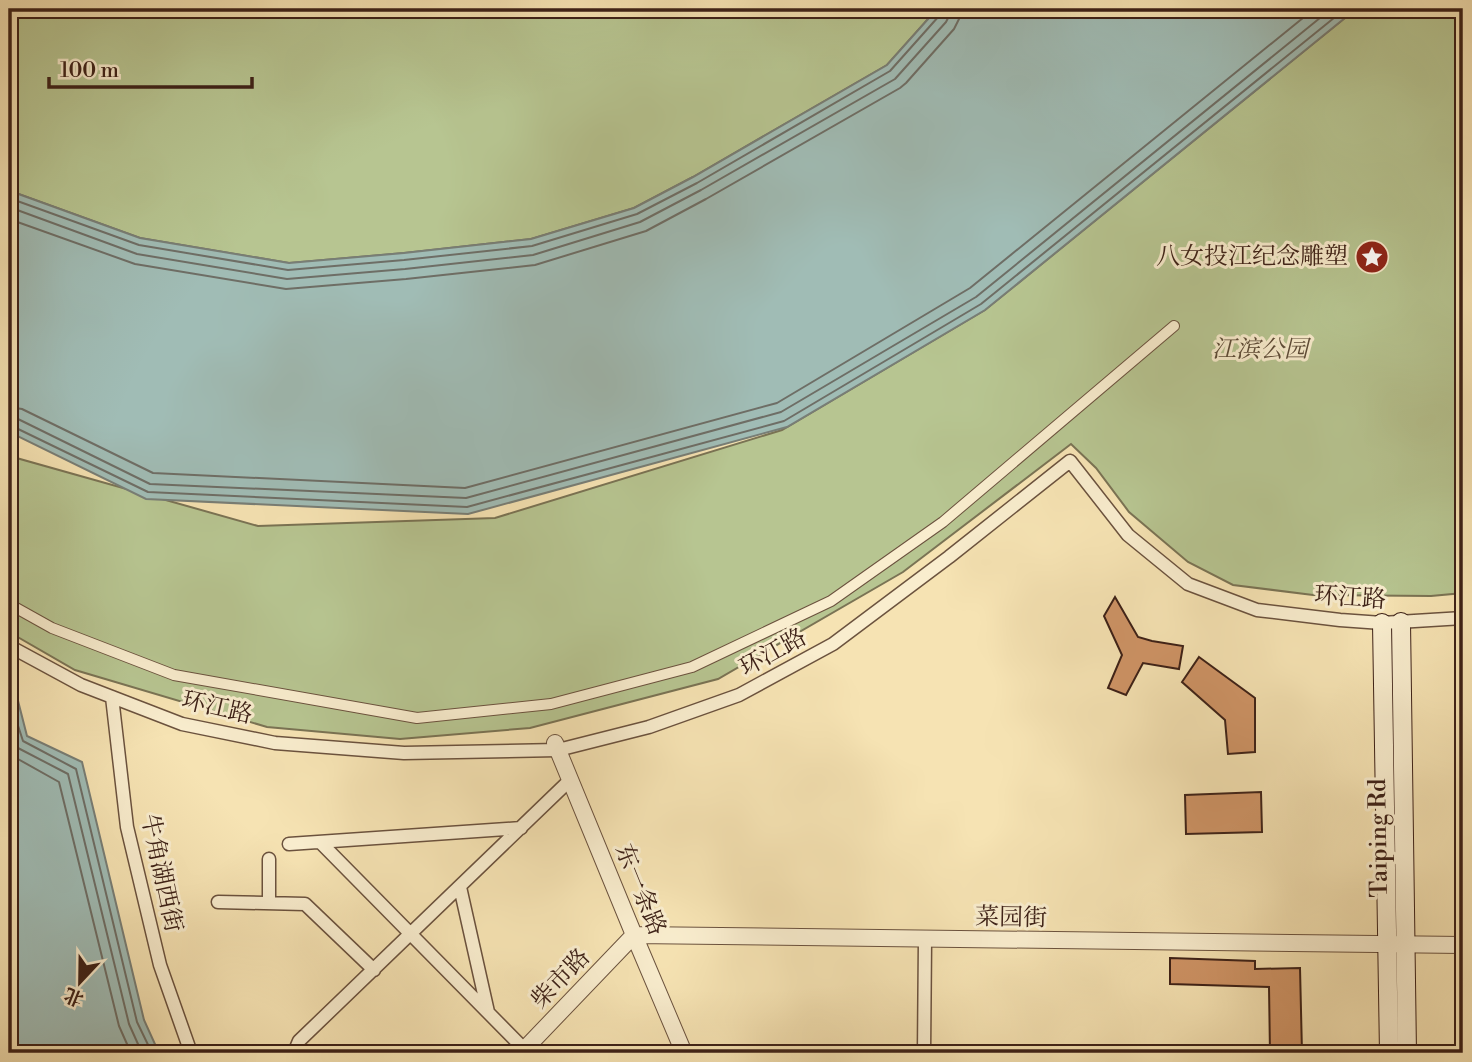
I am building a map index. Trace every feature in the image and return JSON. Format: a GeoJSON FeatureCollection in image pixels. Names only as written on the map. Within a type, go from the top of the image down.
{"type":"FeatureCollection","features":[{"type":"Feature","properties":{"kind":"main road","name":"Taiping Rd"},"geometry":{"type":"LineString","coordinates":[[1389,1053],[1396,945],[1401,622]]}},
{"type":"Feature","properties":{"kind":"main road","name":"Taiping Rd"},"geometry":{"type":"LineString","coordinates":[[1382,623],[1396,945],[1407,1053]]}},
{"type":"Feature","properties":{"kind":"street"},"geometry":{"type":"LineString","coordinates":[[9,604],[52,628],[174,675],[417,718],[551,704],[692,667],[831,601],[943,522],[1174,326]]}},
{"type":"Feature","properties":{"kind":"street","name":"环江路"},"geometry":{"type":"LineString","coordinates":[[9,646],[81,685],[182,724],[275,743],[404,753],[557,746],[649,727],[739,695],[833,644],[1070,461],[1128,535],[1188,584],[1257,610],[1382,623],[1463,618]]}},
{"type":"Feature","properties":{"kind":"street","name":"牛角湖西街"},"geometry":{"type":"LineString","coordinates":[[111,697],[127,827],[160,965],[191,1053]]}},
{"type":"Feature","properties":{"kind":"street","name":"东一条路"},"geometry":{"type":"LineString","coordinates":[[557,746],[684,1053]]}},
{"type":"Feature","properties":{"kind":"street"},"geometry":{"type":"LineString","coordinates":[[294,1053],[299,1041],[570,780]]}},
{"type":"Feature","properties":{"kind":"street"},"geometry":{"type":"LineString","coordinates":[[289,844],[521,828]]}},
{"type":"Feature","properties":{"kind":"street"},"geometry":{"type":"LineString","coordinates":[[321,843],[523,1051]]}},
{"type":"Feature","properties":{"kind":"street"},"geometry":{"type":"LineString","coordinates":[[269,859],[269,903]]}},
{"type":"Feature","properties":{"kind":"street"},"geometry":{"type":"LineString","coordinates":[[460,887],[488,1012]]}},
{"type":"Feature","properties":{"kind":"street"},"geometry":{"type":"LineString","coordinates":[[218,902],[305,904],[373,970]]}},
{"type":"Feature","properties":{"kind":"street","name":"菜园街"},"geometry":{"type":"LineString","coordinates":[[634,935],[1463,945]]}},
{"type":"Feature","properties":{"kind":"street","name":"柴市路"},"geometry":{"type":"LineString","coordinates":[[523,1051],[634,935]]}},
{"type":"Feature","properties":{"kind":"street"},"geometry":{"type":"LineString","coordinates":[[924,1053],[925,940]]}},
{"type":"Feature","properties":{"kind":"green space"},"geometry":{"type":"Polygon","coordinates":[[[9,9],[937,9],[887,65],[634,208],[531,239],[289,263],[140,238],[9,189],[9,9]]]}},
{"type":"Feature","properties":{"kind":"green space","name":"江滨公园"},"geometry":{"type":"Polygon","coordinates":[[[1356,9],[1463,9],[1463,593],[1431,596],[1313,595],[1233,585],[1188,562],[1129,512],[1096,468],[1071,444],[903,572],[718,679],[530,728],[400,739],[267,727],[75,670],[9,632],[9,454],[258,526],[495,518],[782,430],[985,310],[1356,9]]]}},
{"type":"Feature","properties":{"kind":"water"},"geometry":{"type":"Polygon","coordinates":[[[937,9],[1356,9],[985,310],[787,427],[468,514],[146,499],[9,432],[9,189],[140,238],[289,263],[531,239],[634,208],[693,177],[887,65],[937,9]]]}},
{"type":"Feature","properties":{"kind":"water"},"geometry":{"type":"Polygon","coordinates":[[[9,690],[16,693],[27,736],[82,762],[144,1020],[159,1053],[9,1053],[9,690]]]}},
{"type":"Feature","properties":{"kind":"building"},"geometry":{"type":"Polygon","coordinates":[[[1115,597],[1138,637],[1183,646],[1179,669],[1143,663],[1126,695],[1108,688],[1122,655],[1104,616],[1115,597]]]}},
{"type":"Feature","properties":{"kind":"building"},"geometry":{"type":"Polygon","coordinates":[[[1199,657],[1255,698],[1255,752],[1228,754],[1225,720],[1182,682],[1199,657]]]}},
{"type":"Feature","properties":{"kind":"building"},"geometry":{"type":"Polygon","coordinates":[[[1261,792],[1262,832],[1186,834],[1185,795],[1261,792]]]}},
{"type":"Feature","properties":{"kind":"building"},"geometry":{"type":"Polygon","coordinates":[[[1170,958],[1255,961],[1255,969],[1300,968],[1302,1053],[1270,1053],[1269,987],[1170,984],[1170,958]]]}},
{"type":"Feature","properties":{"kind":"place","name":"八女投江纪念雕塑"},"geometry":{"type":"Point","coordinates":[1372,257]}}]}
